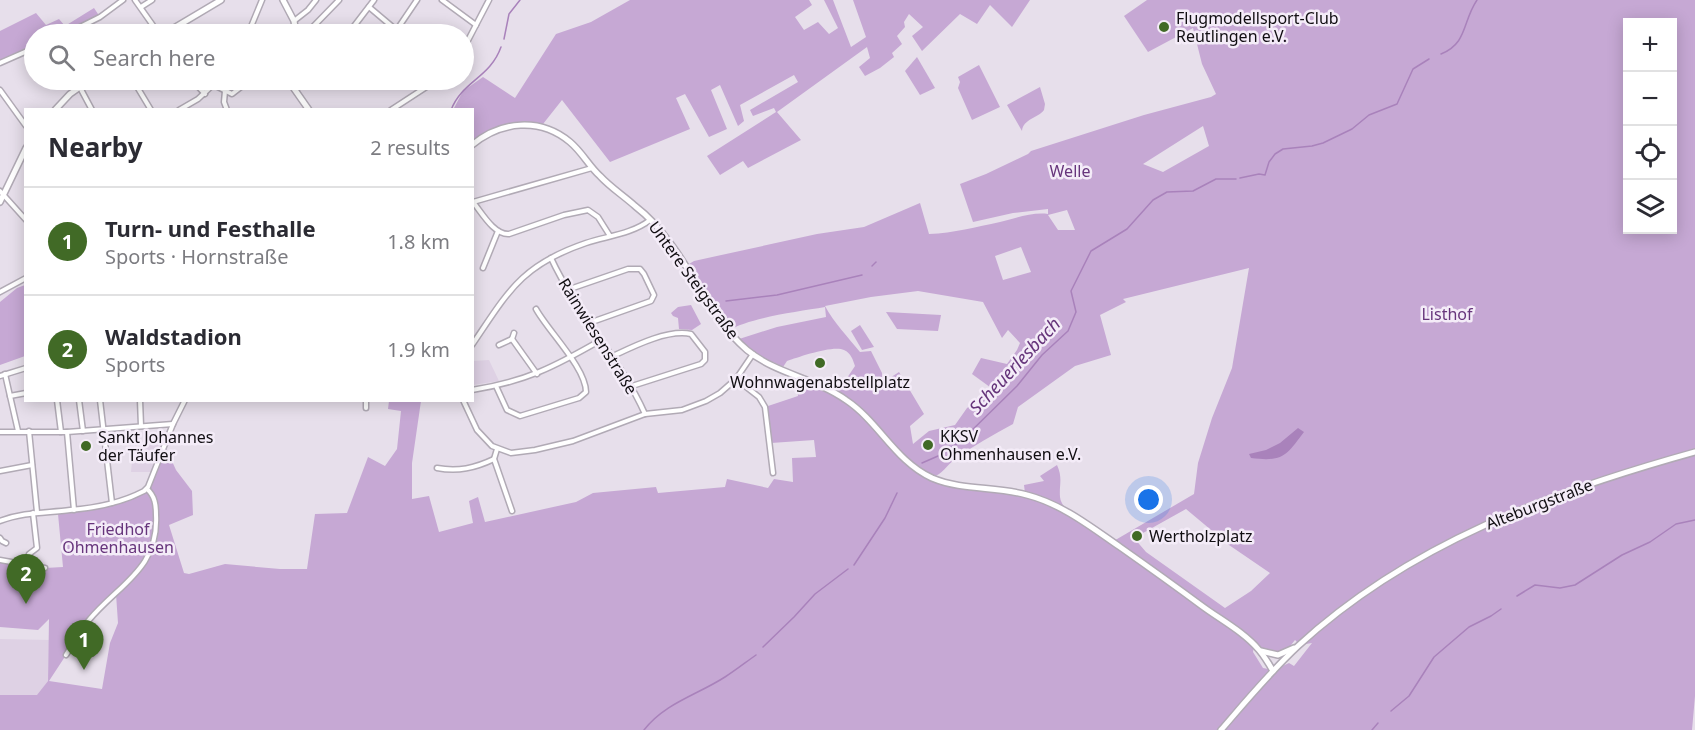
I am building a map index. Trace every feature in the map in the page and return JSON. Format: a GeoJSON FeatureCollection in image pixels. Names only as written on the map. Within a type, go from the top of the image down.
{"type":"FeatureCollection","features":[{"type":"Feature","properties":{"kind":"street"},"geometry":{"type":"LineString","coordinates":[[86,24],[123,0]]}},
{"type":"Feature","properties":{"kind":"street"},"geometry":{"type":"LineString","coordinates":[[135,0],[154,24]]}},
{"type":"Feature","properties":{"kind":"street"},"geometry":{"type":"LineString","coordinates":[[141,7],[152,0]]}},
{"type":"Feature","properties":{"kind":"street"},"geometry":{"type":"LineString","coordinates":[[179,24],[221,0]]}},
{"type":"Feature","properties":{"kind":"street"},"geometry":{"type":"LineString","coordinates":[[252,24],[262,0]]}},
{"type":"Feature","properties":{"kind":"street"},"geometry":{"type":"LineString","coordinates":[[283,0],[294,24]]}},
{"type":"Feature","properties":{"kind":"street"},"geometry":{"type":"LineString","coordinates":[[294,21],[303,15],[316,0]]}},
{"type":"Feature","properties":{"kind":"street"},"geometry":{"type":"LineString","coordinates":[[316,24],[339,0]]}},
{"type":"Feature","properties":{"kind":"street"},"geometry":{"type":"LineString","coordinates":[[356,24],[374,0]]}},
{"type":"Feature","properties":{"kind":"street"},"geometry":{"type":"LineString","coordinates":[[401,24],[417,0]]}},
{"type":"Feature","properties":{"kind":"street"},"geometry":{"type":"LineString","coordinates":[[442,0],[476,25]]}},
{"type":"Feature","properties":{"kind":"street"},"geometry":{"type":"LineString","coordinates":[[474,29],[489,0]]}},
{"type":"Feature","properties":{"kind":"street"},"geometry":{"type":"LineString","coordinates":[[369,7],[388,24]]}},
{"type":"Feature","properties":{"kind":"street"},"geometry":{"type":"LineString","coordinates":[[0,63],[24,52]]}},
{"type":"Feature","properties":{"kind":"street"},"geometry":{"type":"LineString","coordinates":[[0,90],[24,123]]}},
{"type":"Feature","properties":{"kind":"street"},"geometry":{"type":"LineString","coordinates":[[57,108],[76,90]]}},
{"type":"Feature","properties":{"kind":"street"},"geometry":{"type":"LineString","coordinates":[[81,90],[91,108]]}},
{"type":"Feature","properties":{"kind":"street"},"geometry":{"type":"LineString","coordinates":[[140,90],[150,108]]}},
{"type":"Feature","properties":{"kind":"street"},"geometry":{"type":"LineString","coordinates":[[201,90],[205,94]]}},
{"type":"Feature","properties":{"kind":"street"},"geometry":{"type":"LineString","coordinates":[[182,108],[209,90]]}},
{"type":"Feature","properties":{"kind":"street"},"geometry":{"type":"LineString","coordinates":[[226,108],[224,102],[225,91],[235,93],[238,90]]}},
{"type":"Feature","properties":{"kind":"street"},"geometry":{"type":"LineString","coordinates":[[295,90],[308,108]]}},
{"type":"Feature","properties":{"kind":"street"},"geometry":{"type":"LineString","coordinates":[[394,108],[422,90]]}},
{"type":"Feature","properties":{"kind":"street","name":"Untere Steigstraße"},"geometry":{"type":"LineString","coordinates":[[474,144],[489,133],[517,124],[549,129],[563,136],[592,168],[650,220],[680,256],[716,316],[736,340],[753,354],[768,364],[827,388],[848,400],[863,413],[897,452],[914,467],[931,477],[958,486],[1026,494],[1066,511],[1186,594],[1262,652],[1275,669]]}},
{"type":"Feature","properties":{"kind":"street"},"geometry":{"type":"LineString","coordinates":[[0,202],[1,193],[24,152]]}},
{"type":"Feature","properties":{"kind":"street"},"geometry":{"type":"LineString","coordinates":[[474,202],[592,168]]}},
{"type":"Feature","properties":{"kind":"street"},"geometry":{"type":"LineString","coordinates":[[1,193],[24,217]]}},
{"type":"Feature","properties":{"kind":"street"},"geometry":{"type":"LineString","coordinates":[[474,203],[502,234],[509,234],[564,214],[588,210],[598,217],[610,236]]}},
{"type":"Feature","properties":{"kind":"street"},"geometry":{"type":"LineString","coordinates":[[474,342],[513,286],[528,272],[551,258],[581,245],[633,229],[650,220]]}},
{"type":"Feature","properties":{"kind":"street"},"geometry":{"type":"LineString","coordinates":[[483,268],[498,231]]}},
{"type":"Feature","properties":{"kind":"street","name":"Rainwiesenstraße"},"geometry":{"type":"LineString","coordinates":[[551,258],[567,290],[614,356],[645,414]]}},
{"type":"Feature","properties":{"kind":"street"},"geometry":{"type":"LineString","coordinates":[[567,290],[628,269],[640,269],[644,274],[652,290],[651,301],[589,323]]}},
{"type":"Feature","properties":{"kind":"street"},"geometry":{"type":"LineString","coordinates":[[0,292],[24,279]]}},
{"type":"Feature","properties":{"kind":"street"},"geometry":{"type":"LineString","coordinates":[[496,386],[503,405],[515,415],[525,415],[584,395],[586,387],[570,358],[536,309]]}},
{"type":"Feature","properties":{"kind":"street"},"geometry":{"type":"LineString","coordinates":[[614,356],[657,338],[682,332],[691,333],[705,352],[705,360],[701,364],[632,386]]}},
{"type":"Feature","properties":{"kind":"street"},"geometry":{"type":"LineString","coordinates":[[499,345],[512,339],[514,333]]}},
{"type":"Feature","properties":{"kind":"street"},"geometry":{"type":"LineString","coordinates":[[512,339],[537,374]]}},
{"type":"Feature","properties":{"kind":"street"},"geometry":{"type":"LineString","coordinates":[[474,390],[537,374],[602,340]]}},
{"type":"Feature","properties":{"kind":"street"},"geometry":{"type":"LineString","coordinates":[[464,402],[470,419],[480,435],[497,449],[511,453],[555,446],[645,414],[675,412],[713,398],[736,379],[753,354]]}},
{"type":"Feature","properties":{"kind":"street"},"geometry":{"type":"LineString","coordinates":[[18,432],[10,396],[2,375],[24,369]]}},
{"type":"Feature","properties":{"kind":"street"},"geometry":{"type":"LineString","coordinates":[[736,379],[759,397],[765,407],[774,473]]}},
{"type":"Feature","properties":{"kind":"street"},"geometry":{"type":"LineString","coordinates":[[10,396],[24,393]]}},
{"type":"Feature","properties":{"kind":"street"},"geometry":{"type":"LineString","coordinates":[[57,402],[61,432]]}},
{"type":"Feature","properties":{"kind":"street"},"geometry":{"type":"LineString","coordinates":[[79,402],[83,431]]}},
{"type":"Feature","properties":{"kind":"street"},"geometry":{"type":"LineString","coordinates":[[100,402],[112,503]]}},
{"type":"Feature","properties":{"kind":"street"},"geometry":{"type":"LineString","coordinates":[[140,402],[141,426]]}},
{"type":"Feature","properties":{"kind":"street"},"geometry":{"type":"LineString","coordinates":[[0,519],[17,514],[75,510],[112,503],[147,489],[184,402]]}},
{"type":"Feature","properties":{"kind":"street"},"geometry":{"type":"LineString","coordinates":[[366,402],[366,408]]}},
{"type":"Feature","properties":{"kind":"street"},"geometry":{"type":"LineString","coordinates":[[0,432],[67,432],[173,424]]}},
{"type":"Feature","properties":{"kind":"street"},"geometry":{"type":"LineString","coordinates":[[27,565],[29,554],[38,548],[29,432]]}},
{"type":"Feature","properties":{"kind":"street"},"geometry":{"type":"LineString","coordinates":[[67,432],[75,510]]}},
{"type":"Feature","properties":{"kind":"street"},"geometry":{"type":"LineString","coordinates":[[497,449],[494,459],[512,511]]}},
{"type":"Feature","properties":{"kind":"street","name":"Alteburgstraße"},"geometry":{"type":"LineString","coordinates":[[1221,730],[1275,669],[1300,645],[1346,607],[1391,575],[1453,539],[1518,510],[1599,480],[1695,452]]}},
{"type":"Feature","properties":{"kind":"street"},"geometry":{"type":"LineString","coordinates":[[437,468],[465,470],[494,459]]}},
{"type":"Feature","properties":{"kind":"street"},"geometry":{"type":"LineString","coordinates":[[0,471],[32,465]]}},
{"type":"Feature","properties":{"kind":"street"},"geometry":{"type":"LineString","coordinates":[[66,655],[89,620],[134,575],[152,550],[157,529],[156,510],[153,496],[147,489]]}},
{"type":"Feature","properties":{"kind":"street"},"geometry":{"type":"LineString","coordinates":[[0,538],[6,543]]}},
{"type":"Feature","properties":{"kind":"street"},"geometry":{"type":"LineString","coordinates":[[0,560],[45,568]]}},
{"type":"Feature","properties":{"kind":"street"},"geometry":{"type":"LineString","coordinates":[[1262,652],[1278,655],[1300,645]]}},
{"type":"Feature","properties":{"kind":"shaded area"},"geometry":{"type":"Polygon","coordinates":[[[489,360],[499,381],[474,385],[474,361],[489,360]]]}},
{"type":"Feature","properties":{"kind":"shaded area"},"geometry":{"type":"Polygon","coordinates":[[[1298,428],[1304,432],[1283,456],[1270,459],[1251,458],[1249,454],[1266,450],[1280,443],[1298,428]]]}},
{"type":"Feature","properties":{"kind":"shaded area"},"geometry":{"type":"Polygon","coordinates":[[[145,437],[164,437],[151,472],[131,472],[133,449],[145,449],[145,437]]]}},
{"type":"Feature","properties":{"kind":"shaded area"},"geometry":{"type":"Polygon","coordinates":[[[0,639],[49,640],[48,681],[38,695],[0,695],[0,639]]]}},
{"type":"Feature","properties":{"kind":"green space"},"geometry":{"type":"Polygon","coordinates":[[[630,0],[809,0],[812,5],[795,17],[804,30],[818,22],[829,34],[838,28],[824,0],[833,0],[851,47],[866,37],[853,0],[1030,0],[1012,27],[990,5],[977,24],[960,14],[922,51],[912,36],[923,27],[909,14],[904,22],[905,27],[897,36],[902,44],[892,53],[894,57],[865,76],[859,67],[870,58],[867,47],[777,112],[801,140],[748,168],[743,161],[720,175],[707,156],[776,112],[774,108],[753,116],[750,110],[798,82],[794,75],[740,105],[744,121],[738,126],[720,85],[711,90],[727,129],[709,137],[685,94],[676,98],[690,129],[610,162],[562,100],[543,124],[523,123],[497,128],[474,142],[474,108],[454,108],[463,91],[474,90],[474,83],[483,77],[515,98],[556,34],[591,22],[630,0]]]}},
{"type":"Feature","properties":{"kind":"green space"},"geometry":{"type":"Polygon","coordinates":[[[1147,0],[1695,0],[1695,696],[1692,730],[0,730],[0,695],[37,695],[48,681],[49,619],[38,630],[0,627],[0,560],[45,568],[63,567],[58,514],[60,511],[105,505],[144,491],[165,446],[176,470],[192,491],[193,515],[169,525],[184,573],[189,574],[225,564],[307,569],[315,514],[347,513],[368,457],[385,466],[397,449],[401,411],[388,409],[389,402],[421,402],[412,463],[412,499],[429,496],[439,532],[473,523],[469,501],[478,497],[485,522],[576,502],[593,493],[656,487],[658,493],[725,487],[727,479],[768,488],[774,479],[793,482],[792,458],[816,457],[814,440],[771,443],[765,407],[798,396],[796,376],[822,381],[847,378],[855,366],[852,359],[844,350],[832,349],[787,361],[783,367],[773,362],[768,364],[736,340],[777,327],[826,317],[825,307],[761,319],[727,331],[689,264],[817,234],[864,227],[920,203],[929,234],[965,230],[1030,215],[1048,214],[1048,209],[1013,213],[973,222],[960,184],[986,174],[1031,151],[1216,94],[1202,64],[1193,28],[1148,52],[1124,16],[1147,0]],[[1203,126],[1143,164],[1163,172],[1209,146],[1203,126]],[[1067,210],[1048,215],[1058,230],[1075,230],[1067,210]],[[1021,247],[995,256],[1003,280],[1031,272],[1021,247]],[[1249,268],[1123,299],[1126,302],[1100,315],[1111,355],[1075,366],[1018,407],[1013,424],[955,459],[939,474],[932,477],[945,482],[1025,493],[1024,485],[1044,481],[1040,476],[1057,465],[1060,474],[1060,497],[1067,510],[1112,542],[1194,494],[1198,463],[1212,418],[1232,368],[1249,268]],[[918,291],[825,306],[860,352],[871,351],[882,373],[882,383],[899,372],[924,414],[910,426],[913,444],[929,431],[955,425],[967,408],[994,390],[972,374],[981,358],[1007,364],[1020,343],[1008,330],[1002,338],[983,302],[918,291]],[[1186,509],[1134,538],[1146,552],[1225,608],[1251,591],[1270,573],[1229,545],[1186,509]],[[116,594],[89,620],[49,681],[102,689],[110,643],[118,623],[116,594]],[[1295,640],[1291,645],[1294,648],[1278,655],[1254,646],[1253,652],[1263,668],[1274,670],[1289,663],[1294,666],[1312,643],[1300,645],[1295,640]]]}},
{"type":"Feature","properties":{"kind":"green space"},"geometry":{"type":"Polygon","coordinates":[[[94,8],[100,17],[86,24],[68,24],[94,8]]]}},
{"type":"Feature","properties":{"kind":"green space"},"geometry":{"type":"Polygon","coordinates":[[[36,13],[45,24],[24,24],[24,52],[0,63],[0,31],[36,13]]]}},
{"type":"Feature","properties":{"kind":"green space"},"geometry":{"type":"Polygon","coordinates":[[[59,19],[63,24],[48,24],[59,19]]]}},
{"type":"Feature","properties":{"kind":"green space"},"geometry":{"type":"Polygon","coordinates":[[[917,57],[935,88],[920,95],[905,71],[917,57]]]}},
{"type":"Feature","properties":{"kind":"green space"},"geometry":{"type":"Polygon","coordinates":[[[979,65],[1000,107],[972,120],[958,88],[960,82],[958,77],[979,65]]]}},
{"type":"Feature","properties":{"kind":"green space"},"geometry":{"type":"Polygon","coordinates":[[[1040,87],[1045,104],[1044,110],[1028,121],[1022,131],[1007,105],[1040,87]]]}},
{"type":"Feature","properties":{"kind":"green space"},"geometry":{"type":"Polygon","coordinates":[[[24,285],[24,356],[0,365],[0,302],[17,288],[24,285]]]}},
{"type":"Feature","properties":{"kind":"green space"},"geometry":{"type":"Polygon","coordinates":[[[691,305],[701,324],[692,330],[679,329],[678,318],[671,313],[678,307],[691,305]]]}},
{"type":"Feature","properties":{"kind":"green space"},"geometry":{"type":"Polygon","coordinates":[[[886,312],[941,315],[938,331],[897,329],[886,312]]]}},
{"type":"Feature","properties":{"kind":"green space"},"geometry":{"type":"Polygon","coordinates":[[[860,325],[874,347],[862,350],[851,331],[860,325]]]}},
{"type":"Feature","properties":{"kind":"green space"},"geometry":{"type":"Polygon","coordinates":[[[76,646],[95,646],[94,657],[76,657],[76,646]]]}},
{"type":"Feature","properties":{"kind":"waterway"},"geometry":{"type":"LineString","coordinates":[[504,39],[509,14],[520,0]]}},
{"type":"Feature","properties":{"kind":"waterway","name":"Scheuerlesbach"},"geometry":{"type":"LineString","coordinates":[[1441,54],[1456,44],[1477,0]]}},
{"type":"Feature","properties":{"kind":"waterway"},"geometry":{"type":"LineString","coordinates":[[474,81],[490,66],[501,47]]}},
{"type":"Feature","properties":{"kind":"waterway","name":"Scheuerlesbach"},"geometry":{"type":"LineString","coordinates":[[1240,178],[1265,175],[1269,162],[1283,149],[1323,143],[1352,129],[1369,115],[1397,104],[1413,69],[1429,59]]}},
{"type":"Feature","properties":{"kind":"waterway"},"geometry":{"type":"LineString","coordinates":[[452,108],[464,90]]}},
{"type":"Feature","properties":{"kind":"waterway","name":"Scheuerlesbach"},"geometry":{"type":"LineString","coordinates":[[922,463],[961,441],[1017,386],[1042,355],[1068,331],[1076,312],[1071,291],[1091,251],[1127,229],[1153,200],[1167,192],[1193,191],[1216,179],[1236,179]]}},
{"type":"Feature","properties":{"kind":"waterway"},"geometry":{"type":"LineString","coordinates":[[872,266],[876,262]]}},
{"type":"Feature","properties":{"kind":"waterway"},"geometry":{"type":"LineString","coordinates":[[726,301],[777,295],[862,275]]}},
{"type":"Feature","properties":{"kind":"waterway","name":"Scheuerlesbach"},"geometry":{"type":"LineString","coordinates":[[854,565],[885,518],[897,493]]}},
{"type":"Feature","properties":{"kind":"waterway"},"geometry":{"type":"LineString","coordinates":[[1517,596],[1535,585],[1560,588],[1575,585],[1622,555],[1650,542],[1676,524],[1695,520]]}},
{"type":"Feature","properties":{"kind":"waterway","name":"Scheuerlesbach"},"geometry":{"type":"LineString","coordinates":[[763,647],[815,594],[848,569]]}},
{"type":"Feature","properties":{"kind":"waterway"},"geometry":{"type":"LineString","coordinates":[[1391,711],[1409,696],[1434,657],[1469,627],[1501,609]]}},
{"type":"Feature","properties":{"kind":"waterway","name":"Scheuerlesbach"},"geometry":{"type":"LineString","coordinates":[[644,730],[671,706],[725,677],[756,655]]}},
{"type":"Feature","properties":{"kind":"waterway"},"geometry":{"type":"LineString","coordinates":[[1372,730],[1378,723]]}},
{"type":"Feature","properties":{"kind":"place","name":"Flugmodellsport-Club Reutlingen e.V."},"geometry":{"type":"Point","coordinates":[1164,27]}},
{"type":"Feature","properties":{"kind":"place","name":"Wohnwagenabstellplatz"},"geometry":{"type":"Point","coordinates":[820,363]}},
{"type":"Feature","properties":{"kind":"place","name":"KKSV Ohmenhausen e.V."},"geometry":{"type":"Point","coordinates":[928,445]}},
{"type":"Feature","properties":{"kind":"place","name":"Sankt Johannes der Täufer"},"geometry":{"type":"Point","coordinates":[86,446]}},
{"type":"Feature","properties":{"kind":"place","name":"Wertholzplatz"},"geometry":{"type":"Point","coordinates":[1137,536]}},
{"type":"Feature","properties":{"kind":"place","name":"Waldstadion"},"geometry":{"type":"Point","coordinates":[26,604]}},
{"type":"Feature","properties":{"kind":"place","name":"Turn- und Festhalle"},"geometry":{"type":"Point","coordinates":[84,670]}},
{"type":"Feature","properties":{"kind":"park label","name":"Welle"},"geometry":{"type":"Point","coordinates":[1070,171]}},
{"type":"Feature","properties":{"kind":"park label","name":"Listhof"},"geometry":{"type":"Point","coordinates":[1447,314]}},
{"type":"Feature","properties":{"kind":"park label","name":"Friedhof Ohmenhausen"},"geometry":{"type":"Point","coordinates":[118,538]}}]}
